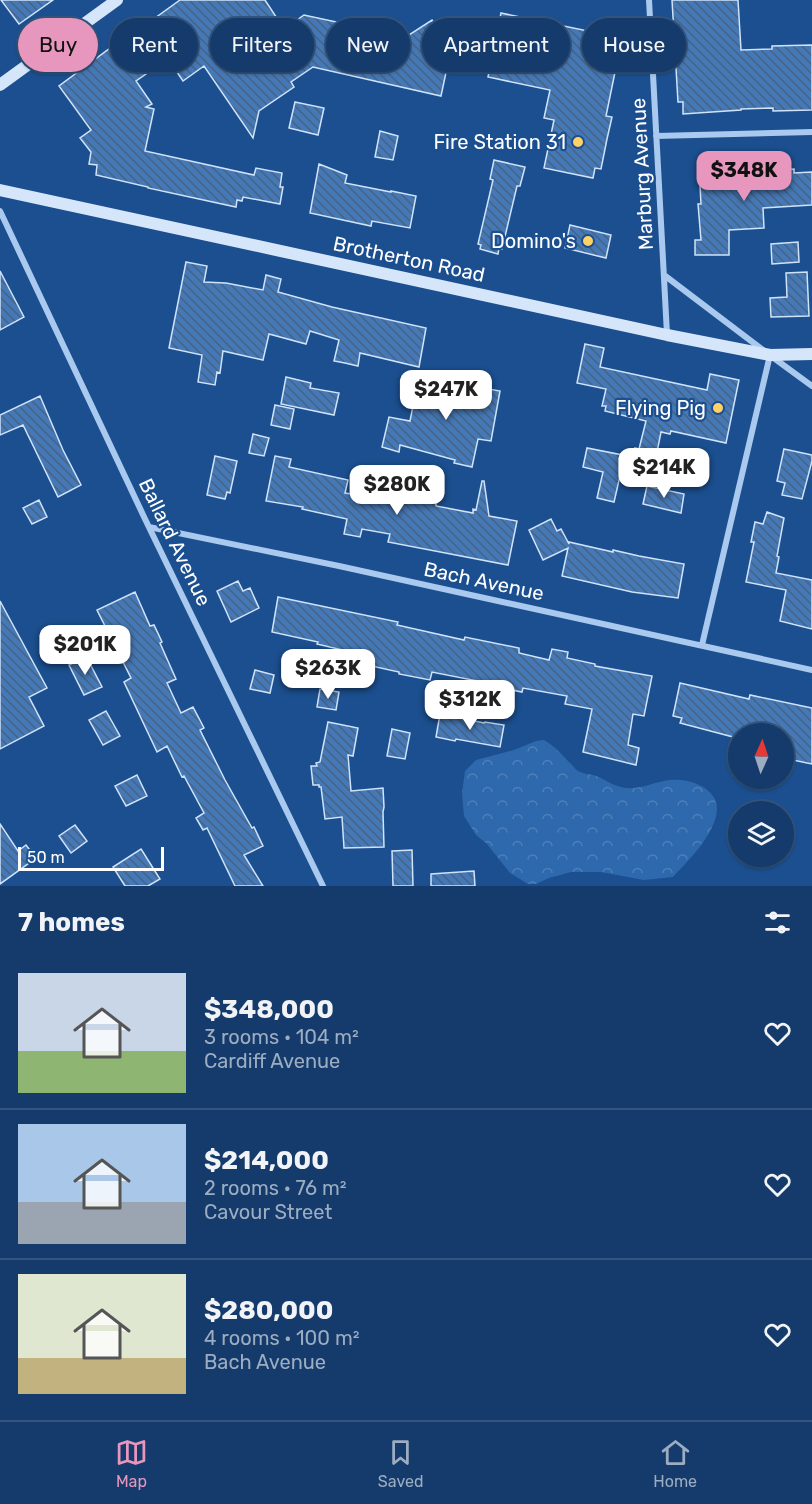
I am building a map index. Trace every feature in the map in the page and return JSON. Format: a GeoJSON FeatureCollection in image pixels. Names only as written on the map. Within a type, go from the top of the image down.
{"type":"FeatureCollection","features":[{"type":"Feature","properties":{"kind":"street"},"geometry":{"type":"LineString","coordinates":[[0,85],[117,0]]}},
{"type":"Feature","properties":{"kind":"street","name":"Marburg Avenue"},"geometry":{"type":"LineString","coordinates":[[649,0],[667,335]]}},
{"type":"Feature","properties":{"kind":"street"},"geometry":{"type":"LineString","coordinates":[[656,136],[812,132]]}},
{"type":"Feature","properties":{"kind":"street","name":"Brotherton Road"},"geometry":{"type":"LineString","coordinates":[[0,190],[667,335],[770,355],[812,354]]}},
{"type":"Feature","properties":{"kind":"street","name":"Ballard Avenue"},"geometry":{"type":"LineString","coordinates":[[0,211],[149,527],[323,886]]}},
{"type":"Feature","properties":{"kind":"street","name":"Marburg Avenue"},"geometry":{"type":"LineString","coordinates":[[664,275],[812,386]]}},
{"type":"Feature","properties":{"kind":"street"},"geometry":{"type":"LineString","coordinates":[[702,645],[770,355]]}},
{"type":"Feature","properties":{"kind":"street","name":"Bach Avenue"},"geometry":{"type":"LineString","coordinates":[[149,527],[362,571],[812,670]]}},
{"type":"Feature","properties":{"kind":"green space"},"geometry":{"type":"Polygon","coordinates":[[[544,740],[578,771],[617,786],[633,788],[676,780],[689,782],[706,789],[715,799],[717,810],[714,822],[700,847],[673,877],[644,880],[601,872],[571,872],[536,884],[528,884],[510,873],[487,844],[476,835],[464,816],[462,793],[465,771],[476,760],[544,740]]]}},
{"type":"Feature","properties":{"kind":"building"},"geometry":{"type":"Polygon","coordinates":[[[1,0],[53,0],[28,18],[18,18],[18,23],[1,0]]]}},
{"type":"Feature","properties":{"kind":"building"},"geometry":{"type":"Polygon","coordinates":[[[180,0],[265,0],[277,18],[210,18],[210,72],[306,72],[291,82],[294,87],[259,111],[253,138],[204,66],[198,70],[198,18],[155,18],[180,0]]]}},
{"type":"Feature","properties":{"kind":"building"},"geometry":{"type":"Polygon","coordinates":[[[672,0],[738,0],[741,50],[772,49],[772,46],[812,45],[812,110],[773,111],[773,108],[683,114],[683,102],[678,102],[676,72],[686,72],[686,18],[673,18],[672,0]]]}},
{"type":"Feature","properties":{"kind":"building"},"geometry":{"type":"Polygon","coordinates":[[[501,13],[525,18],[500,18],[501,13]]]}},
{"type":"Feature","properties":{"kind":"building"},"geometry":{"type":"Polygon","coordinates":[[[304,15],[326,20],[326,70],[314,67],[314,18],[300,18],[304,15]]]}},
{"type":"Feature","properties":{"kind":"building"},"geometry":{"type":"Polygon","coordinates":[[[422,27],[422,72],[446,72],[441,96],[335,72],[410,72],[410,34],[422,27]]]}},
{"type":"Feature","properties":{"kind":"building"},"geometry":{"type":"Polygon","coordinates":[[[570,27],[582,30],[582,72],[615,72],[606,116],[612,117],[601,169],[595,168],[593,178],[544,168],[554,120],[544,118],[550,90],[488,77],[489,72],[570,72],[570,27]]]}},
{"type":"Feature","properties":{"kind":"building"},"geometry":{"type":"Polygon","coordinates":[[[110,48],[110,72],[149,72],[136,81],[152,104],[146,107],[154,109],[145,151],[254,175],[256,168],[282,173],[280,187],[283,187],[280,204],[243,197],[242,201],[237,200],[236,207],[96,175],[97,165],[89,164],[91,152],[80,138],[91,130],[59,86],[78,72],[98,72],[98,57],[110,48]]]}},
{"type":"Feature","properties":{"kind":"building"},"geometry":{"type":"Polygon","coordinates":[[[177,72],[196,72],[183,81],[177,72]]]}},
{"type":"Feature","properties":{"kind":"building"},"geometry":{"type":"Polygon","coordinates":[[[295,102],[324,108],[318,135],[289,128],[295,102]]]}},
{"type":"Feature","properties":{"kind":"building"},"geometry":{"type":"Polygon","coordinates":[[[380,131],[398,136],[393,160],[375,157],[380,131]]]}},
{"type":"Feature","properties":{"kind":"building"},"geometry":{"type":"Polygon","coordinates":[[[494,160],[525,167],[520,186],[517,186],[502,249],[499,248],[498,254],[480,249],[481,245],[478,244],[493,180],[490,179],[494,160]]]}},
{"type":"Feature","properties":{"kind":"building"},"geometry":{"type":"Polygon","coordinates":[[[319,164],[347,175],[345,183],[416,196],[410,228],[372,221],[371,226],[310,213],[319,164]]]}},
{"type":"Feature","properties":{"kind":"building"},"geometry":{"type":"Polygon","coordinates":[[[731,165],[732,173],[794,169],[794,173],[812,172],[812,205],[763,208],[764,228],[729,230],[729,255],[695,255],[695,240],[701,240],[698,204],[701,204],[699,167],[731,165]]]}},
{"type":"Feature","properties":{"kind":"building","name":"Domino's"},"geometry":{"type":"Polygon","coordinates":[[[570,225],[611,235],[606,258],[565,248],[570,225]]]}},
{"type":"Feature","properties":{"kind":"building"},"geometry":{"type":"Polygon","coordinates":[[[798,242],[799,262],[772,264],[771,244],[798,242]]]}},
{"type":"Feature","properties":{"kind":"building"},"geometry":{"type":"Polygon","coordinates":[[[186,262],[207,266],[204,282],[226,283],[263,290],[266,275],[281,279],[278,292],[332,307],[426,328],[419,367],[360,353],[358,366],[334,361],[339,340],[310,331],[306,344],[269,334],[263,360],[223,351],[220,373],[217,372],[215,385],[198,382],[202,355],[169,348],[186,262]]]}},
{"type":"Feature","properties":{"kind":"building"},"geometry":{"type":"Polygon","coordinates":[[[0,271],[24,317],[0,330],[0,271]]]}},
{"type":"Feature","properties":{"kind":"building"},"geometry":{"type":"Polygon","coordinates":[[[807,272],[809,316],[771,317],[770,298],[787,297],[786,273],[807,272]]]}},
{"type":"Feature","properties":{"kind":"building"},"geometry":{"type":"Polygon","coordinates":[[[585,344],[604,348],[600,367],[707,390],[710,374],[739,380],[726,443],[671,431],[670,434],[661,432],[651,482],[620,476],[614,502],[597,498],[603,472],[583,467],[587,448],[633,457],[635,448],[639,449],[646,421],[605,411],[606,406],[602,406],[606,389],[577,383],[585,344]]]}},
{"type":"Feature","properties":{"kind":"building"},"geometry":{"type":"Polygon","coordinates":[[[419,376],[500,391],[491,441],[478,439],[472,467],[400,445],[399,452],[382,447],[389,417],[410,421],[419,376]]]}},
{"type":"Feature","properties":{"kind":"building"},"geometry":{"type":"Polygon","coordinates":[[[286,377],[311,383],[310,388],[339,393],[334,415],[281,404],[286,377]]]}},
{"type":"Feature","properties":{"kind":"building"},"geometry":{"type":"Polygon","coordinates":[[[40,396],[81,485],[58,497],[23,425],[0,435],[0,415],[40,396]]]}},
{"type":"Feature","properties":{"kind":"building"},"geometry":{"type":"Polygon","coordinates":[[[275,405],[294,409],[290,429],[271,425],[275,405]]]}},
{"type":"Feature","properties":{"kind":"building"},"geometry":{"type":"Polygon","coordinates":[[[253,434],[269,438],[264,456],[249,453],[253,434]]]}},
{"type":"Feature","properties":{"kind":"building"},"geometry":{"type":"Polygon","coordinates":[[[784,449],[812,455],[802,499],[782,495],[785,483],[777,481],[784,449]]]}},
{"type":"Feature","properties":{"kind":"building"},"geometry":{"type":"Polygon","coordinates":[[[215,456],[237,461],[230,493],[227,492],[225,499],[207,495],[215,456]]]}},
{"type":"Feature","properties":{"kind":"building"},"geometry":{"type":"Polygon","coordinates":[[[275,456],[291,459],[289,467],[348,480],[345,493],[420,503],[421,497],[436,501],[436,506],[473,513],[473,509],[476,510],[482,481],[484,481],[489,516],[517,521],[508,565],[388,542],[390,534],[362,529],[360,537],[344,534],[347,519],[302,509],[303,507],[266,501],[275,456]]]}},
{"type":"Feature","properties":{"kind":"building"},"geometry":{"type":"Polygon","coordinates":[[[647,486],[684,494],[681,513],[643,504],[647,486]]]}},
{"type":"Feature","properties":{"kind":"building"},"geometry":{"type":"Polygon","coordinates":[[[39,500],[47,517],[32,524],[23,508],[39,500]]]}},
{"type":"Feature","properties":{"kind":"building"},"geometry":{"type":"Polygon","coordinates":[[[767,512],[784,518],[776,573],[812,580],[812,629],[780,621],[786,590],[746,582],[754,542],[751,542],[755,522],[763,524],[767,512]]]}},
{"type":"Feature","properties":{"kind":"building"},"geometry":{"type":"Polygon","coordinates":[[[551,519],[557,531],[561,529],[569,544],[569,542],[684,564],[678,598],[632,592],[562,576],[568,548],[543,560],[529,530],[551,519]]]}},
{"type":"Feature","properties":{"kind":"building"},"geometry":{"type":"Polygon","coordinates":[[[238,581],[243,591],[250,588],[259,608],[231,622],[217,591],[238,581]]]}},
{"type":"Feature","properties":{"kind":"building"},"geometry":{"type":"Polygon","coordinates":[[[135,592],[150,626],[154,625],[162,642],[160,643],[176,679],[167,683],[181,713],[193,707],[204,728],[200,730],[225,780],[263,846],[244,855],[263,886],[235,886],[207,828],[203,830],[196,818],[204,813],[184,776],[182,777],[167,746],[157,752],[124,682],[131,678],[97,610],[135,592]]]}},
{"type":"Feature","properties":{"kind":"building"},"geometry":{"type":"Polygon","coordinates":[[[278,597],[398,622],[397,625],[464,640],[465,637],[519,648],[519,653],[549,660],[552,649],[568,652],[567,658],[595,664],[595,666],[652,676],[644,716],[633,714],[628,745],[639,748],[636,765],[583,752],[592,709],[565,704],[567,696],[523,688],[522,692],[432,672],[430,680],[399,674],[399,672],[349,661],[351,652],[272,632],[278,597]]]}},
{"type":"Feature","properties":{"kind":"building"},"geometry":{"type":"Polygon","coordinates":[[[0,601],[47,688],[29,697],[44,726],[0,749],[0,601]]]}},
{"type":"Feature","properties":{"kind":"building"},"geometry":{"type":"Polygon","coordinates":[[[86,656],[102,687],[84,695],[69,665],[86,656]]]}},
{"type":"Feature","properties":{"kind":"building"},"geometry":{"type":"Polygon","coordinates":[[[255,670],[274,675],[270,693],[250,689],[255,670]]]}},
{"type":"Feature","properties":{"kind":"building"},"geometry":{"type":"Polygon","coordinates":[[[680,683],[749,699],[750,695],[812,708],[812,764],[794,760],[794,723],[728,723],[728,736],[680,723],[682,718],[673,716],[680,683]]]}},
{"type":"Feature","properties":{"kind":"building"},"geometry":{"type":"Polygon","coordinates":[[[320,689],[339,692],[336,710],[317,707],[320,689]]]}},
{"type":"Feature","properties":{"kind":"building"},"geometry":{"type":"Polygon","coordinates":[[[106,711],[120,736],[103,745],[89,720],[106,711]]]}},
{"type":"Feature","properties":{"kind":"building"},"geometry":{"type":"Polygon","coordinates":[[[440,714],[504,725],[500,747],[436,737],[440,714]]]}},
{"type":"Feature","properties":{"kind":"building"},"geometry":{"type":"Polygon","coordinates":[[[328,722],[358,728],[353,756],[348,755],[351,791],[383,788],[384,847],[344,848],[342,817],[325,819],[321,787],[313,785],[311,766],[317,766],[316,763],[320,762],[328,722]]]}},
{"type":"Feature","properties":{"kind":"building"},"geometry":{"type":"Polygon","coordinates":[[[392,729],[410,733],[405,759],[387,756],[392,729]]]}},
{"type":"Feature","properties":{"kind":"building"},"geometry":{"type":"Polygon","coordinates":[[[137,775],[147,796],[126,806],[115,786],[137,775]]]}},
{"type":"Feature","properties":{"kind":"building"},"geometry":{"type":"Polygon","coordinates":[[[0,824],[18,851],[26,845],[36,858],[0,884],[0,824]]]}},
{"type":"Feature","properties":{"kind":"building"},"geometry":{"type":"Polygon","coordinates":[[[75,825],[87,841],[71,853],[59,836],[75,825]]]}},
{"type":"Feature","properties":{"kind":"building"},"geometry":{"type":"Polygon","coordinates":[[[141,849],[160,879],[148,886],[125,886],[113,867],[141,849]]]}},
{"type":"Feature","properties":{"kind":"building"},"geometry":{"type":"Polygon","coordinates":[[[412,850],[413,886],[393,886],[392,851],[412,850]]]}},
{"type":"Feature","properties":{"kind":"building"},"geometry":{"type":"Polygon","coordinates":[[[474,871],[475,886],[431,886],[431,874],[474,871]]]}},
{"type":"Feature","properties":{"kind":"place","name":"Fire Station 31"},"geometry":{"type":"Point","coordinates":[578,142]}},
{"type":"Feature","properties":{"kind":"place","name":"Domino's"},"geometry":{"type":"Point","coordinates":[588,241]}},
{"type":"Feature","properties":{"kind":"place","name":"Flying Pig"},"geometry":{"type":"Point","coordinates":[718,408]}}]}
